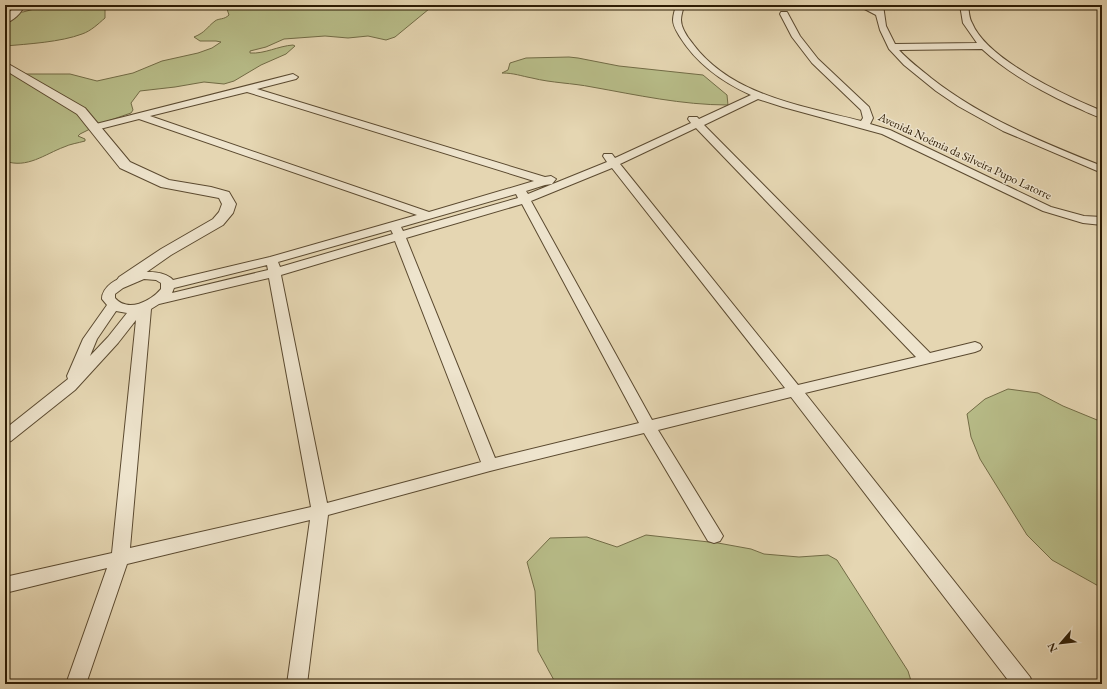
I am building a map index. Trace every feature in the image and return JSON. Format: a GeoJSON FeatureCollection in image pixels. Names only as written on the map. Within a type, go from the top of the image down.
{"type":"FeatureCollection","features":[{"type":"Feature","properties":{"kind":"street"},"geometry":{"type":"LineString","coordinates":[[5,20],[18,10],[19,5]]}},
{"type":"Feature","properties":{"kind":"street","name":"Avenida Noêmia da Silveira Pupo Latorre"},"geometry":{"type":"LineString","coordinates":[[680,5],[677,22],[689,47],[711,69],[752,94],[780,104],[864,124],[935,154],[1047,209],[1083,219],[1102,221]]}},
{"type":"Feature","properties":{"kind":"street"},"geometry":{"type":"LineString","coordinates":[[861,5],[880,10],[881,26],[892,47],[924,78],[974,111],[1036,142],[1102,170]]}},
{"type":"Feature","properties":{"kind":"street"},"geometry":{"type":"LineString","coordinates":[[964,5],[967,22],[971,30],[984,46],[1004,63],[1031,81],[1065,99],[1102,115]]}},
{"type":"Feature","properties":{"kind":"street"},"geometry":{"type":"LineString","coordinates":[[784,14],[796,37],[815,61],[866,110],[868,118],[864,124]]}},
{"type":"Feature","properties":{"kind":"street"},"geometry":{"type":"LineString","coordinates":[[892,47],[984,46]]}},
{"type":"Feature","properties":{"kind":"street"},"geometry":{"type":"LineString","coordinates":[[5,65],[81,111],[96,127],[125,165],[166,184],[210,191],[224,195],[229,204],[226,213],[218,222],[166,252],[112,290],[109,295],[110,300],[113,305],[120,308],[146,305],[397,230],[441,224],[522,195],[546,181],[611,160]]}},
{"type":"Feature","properties":{"kind":"street"},"geometry":{"type":"LineString","coordinates":[[96,127],[293,78]]}},
{"type":"Feature","properties":{"kind":"street"},"geometry":{"type":"LineString","coordinates":[[248,89],[546,181],[557,186]]}},
{"type":"Feature","properties":{"kind":"street"},"geometry":{"type":"LineString","coordinates":[[397,230],[429,215],[557,186],[752,94]]}},
{"type":"Feature","properties":{"kind":"street"},"geometry":{"type":"LineString","coordinates":[[140,116],[429,215],[441,224]]}},
{"type":"Feature","properties":{"kind":"street"},"geometry":{"type":"LineString","coordinates":[[696,121],[927,359]]}},
{"type":"Feature","properties":{"kind":"street"},"geometry":{"type":"LineString","coordinates":[[611,160],[795,391],[1023,684]]}},
{"type":"Feature","properties":{"kind":"street"},"geometry":{"type":"LineString","coordinates":[[1091,166],[1102,160]]}},
{"type":"Feature","properties":{"kind":"street"},"geometry":{"type":"LineString","coordinates":[[522,195],[648,426],[714,536]]}},
{"type":"Feature","properties":{"kind":"street"},"geometry":{"type":"LineString","coordinates":[[397,230],[490,465]]}},
{"type":"Feature","properties":{"kind":"street"},"geometry":{"type":"LineString","coordinates":[[153,275],[166,252]]}},
{"type":"Feature","properties":{"kind":"street"},"geometry":{"type":"LineString","coordinates":[[169,285],[273,266]]}},
{"type":"Feature","properties":{"kind":"street"},"geometry":{"type":"LineString","coordinates":[[273,266],[320,511],[297,684]]}},
{"type":"Feature","properties":{"kind":"street"},"geometry":{"type":"LineString","coordinates":[[125,280],[139,276],[153,275],[164,278],[169,285]]}},
{"type":"Feature","properties":{"kind":"street"},"geometry":{"type":"LineString","coordinates":[[5,437],[70,386],[146,305],[168,290],[169,285]]}},
{"type":"Feature","properties":{"kind":"street"},"geometry":{"type":"LineString","coordinates":[[70,386],[90,339],[113,305]]}},
{"type":"Feature","properties":{"kind":"street"},"geometry":{"type":"LineString","coordinates":[[76,684],[120,558],[146,305]]}},
{"type":"Feature","properties":{"kind":"street"},"geometry":{"type":"LineString","coordinates":[[5,585],[320,511],[490,465],[975,347]]}},
{"type":"Feature","properties":{"kind":"green space"},"geometry":{"type":"Polygon","coordinates":[[[14,5],[34,5],[19,10],[19,12],[23,12],[49,5],[111,5],[105,8],[105,18],[85,33],[54,41],[5,46],[5,23],[9,17],[5,13],[14,5]]]}},
{"type":"Feature","properties":{"kind":"green space"},"geometry":{"type":"Polygon","coordinates":[[[238,5],[429,5],[429,9],[395,37],[386,40],[368,36],[348,38],[325,36],[284,39],[266,47],[250,51],[250,53],[256,53],[287,46],[295,46],[286,54],[261,65],[234,81],[224,84],[204,82],[140,91],[131,103],[133,110],[131,113],[102,123],[78,136],[85,139],[85,141],[66,146],[36,160],[28,162],[13,163],[5,161],[5,68],[15,74],[70,74],[97,81],[133,73],[162,61],[198,53],[212,48],[221,42],[200,41],[194,37],[204,32],[215,21],[229,15],[227,9],[238,5]]]}},
{"type":"Feature","properties":{"kind":"green space"},"geometry":{"type":"Polygon","coordinates":[[[569,57],[619,66],[703,75],[727,95],[728,105],[711,105],[677,101],[502,73],[508,70],[510,63],[526,58],[569,57]]]}},
{"type":"Feature","properties":{"kind":"green space"},"geometry":{"type":"Polygon","coordinates":[[[1008,389],[1038,393],[1063,406],[1102,422],[1102,588],[1052,560],[1027,535],[980,459],[971,437],[967,414],[985,399],[1008,389]]]}},
{"type":"Feature","properties":{"kind":"green space"},"geometry":{"type":"Polygon","coordinates":[[[646,535],[718,543],[751,549],[764,554],[799,557],[828,555],[837,560],[908,671],[912,684],[561,684],[555,682],[538,651],[535,591],[527,562],[550,538],[587,537],[617,547],[646,535]]]}}]}
